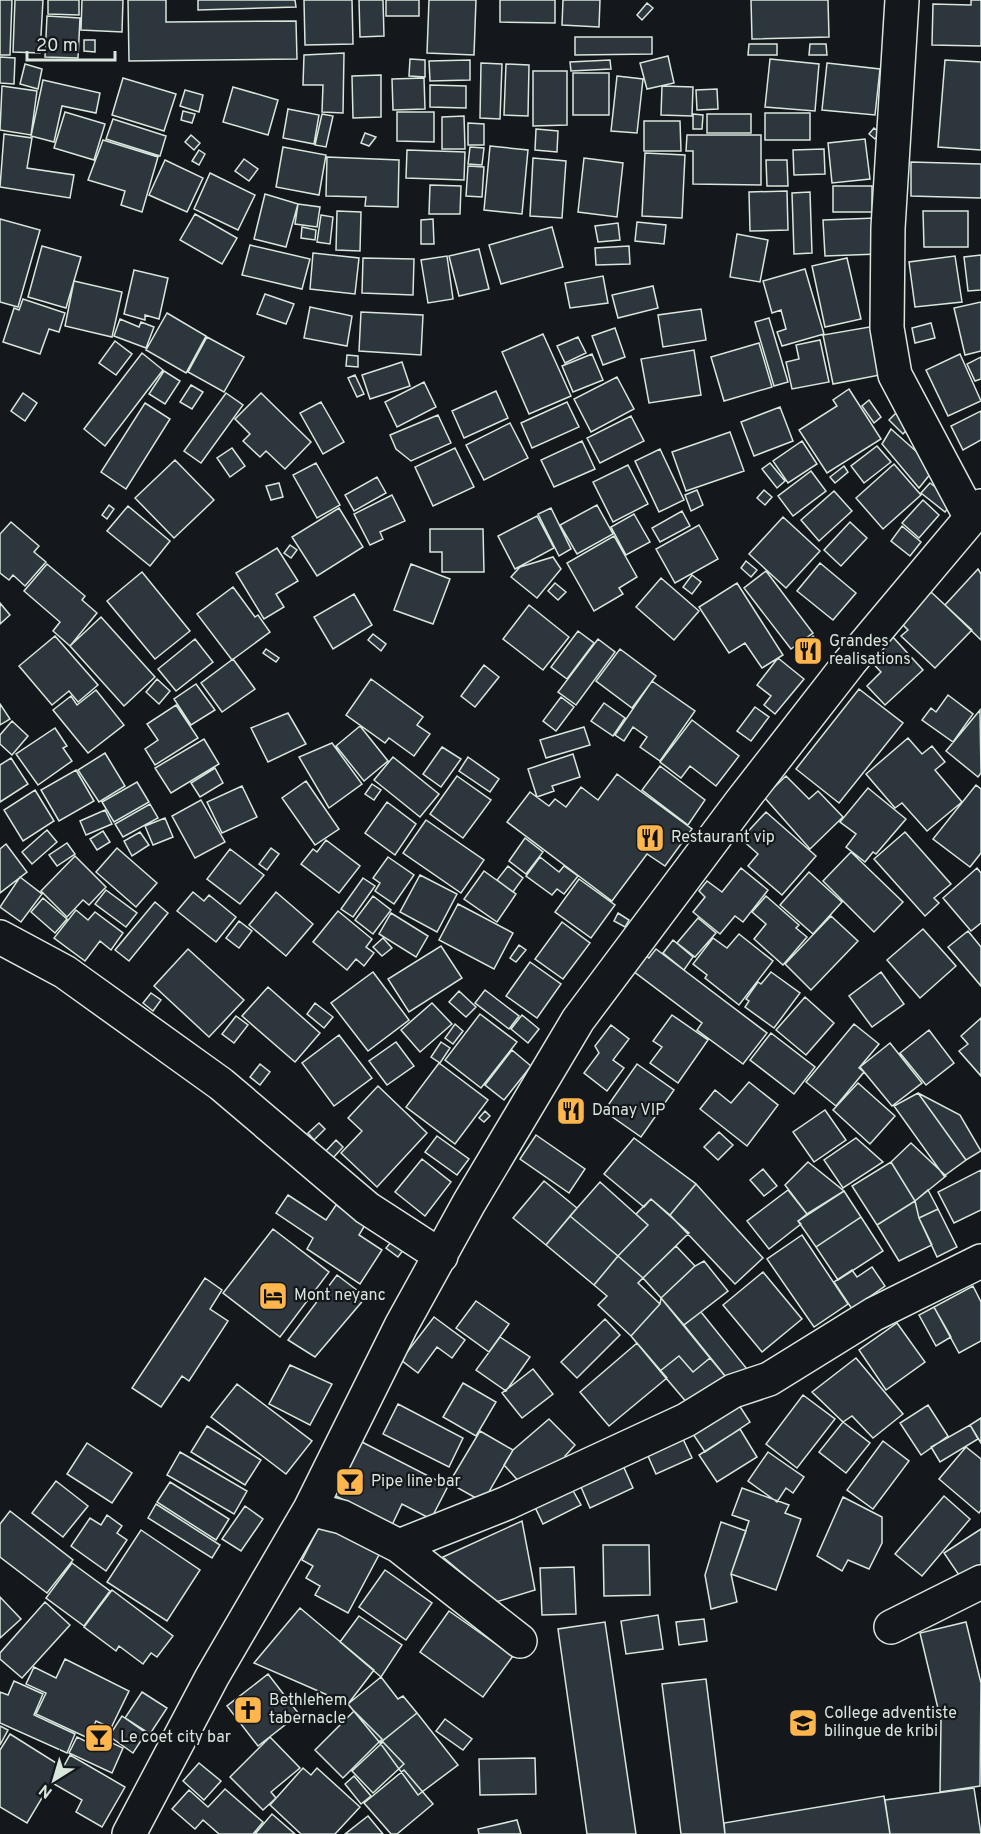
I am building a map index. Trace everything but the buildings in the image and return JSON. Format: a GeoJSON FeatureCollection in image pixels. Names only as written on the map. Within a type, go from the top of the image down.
{"type":"FeatureCollection","features":[{"type":"Feature","properties":{"kind":"street"},"geometry":{"type":"LineString","coordinates":[[129,1834],[212,1677],[310,1509],[401,1326],[578,1020],[741,802],[975,511],[895,375],[887,328],[888,228],[902,0]]}},
{"type":"Feature","properties":{"kind":"street"},"geometry":{"type":"LineString","coordinates":[[0,937],[65,972],[221,1084],[298,1152],[367,1208],[441,1256]]}},
{"type":"Feature","properties":{"kind":"street"},"geometry":{"type":"LineString","coordinates":[[399,1546],[507,1503],[686,1420],[733,1391],[769,1379],[874,1314],[981,1261]]}},
{"type":"Feature","properties":{"kind":"street"},"geometry":{"type":"LineString","coordinates":[[310,1509],[342,1517],[399,1546],[520,1641]]}},
{"type":"Feature","properties":{"kind":"street"},"geometry":{"type":"LineString","coordinates":[[891,1627],[981,1582]]}},
{"type":"Feature","properties":{"kind":"place","name":"Grandes realisations"},"geometry":{"type":"Point","coordinates":[808,651]}},
{"type":"Feature","properties":{"kind":"place","name":"Restaurant vip"},"geometry":{"type":"Point","coordinates":[650,838]}},
{"type":"Feature","properties":{"kind":"place","name":"Danay VIP"},"geometry":{"type":"Point","coordinates":[571,1111]}},
{"type":"Feature","properties":{"kind":"place","name":"Mont neyanc"},"geometry":{"type":"Point","coordinates":[273,1296]}},
{"type":"Feature","properties":{"kind":"place","name":"Pipe line bar"},"geometry":{"type":"Point","coordinates":[350,1482]}},
{"type":"Feature","properties":{"kind":"place","name":"Bethlehem tabernacle"},"geometry":{"type":"Point","coordinates":[248,1710]}},
{"type":"Feature","properties":{"kind":"place","name":"College adventiste bilingue de kribi"},"geometry":{"type":"Point","coordinates":[803,1723]}},
{"type":"Feature","properties":{"kind":"place","name":"Le coet city bar"},"geometry":{"type":"Point","coordinates":[99,1738]}}]}
